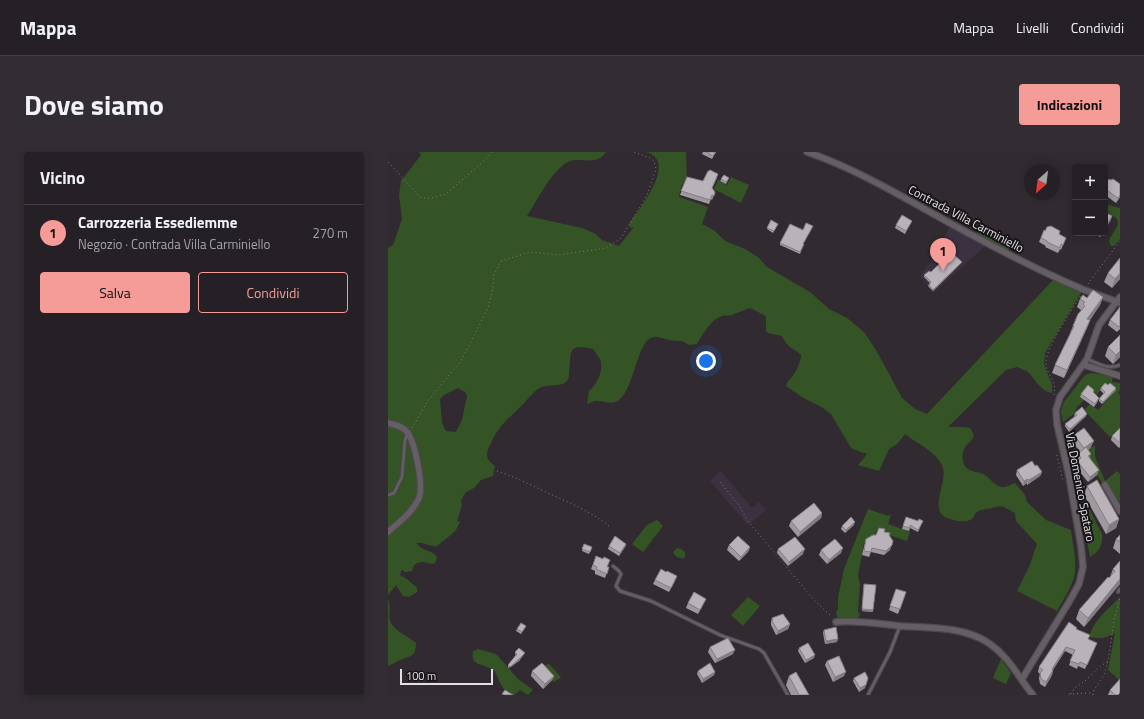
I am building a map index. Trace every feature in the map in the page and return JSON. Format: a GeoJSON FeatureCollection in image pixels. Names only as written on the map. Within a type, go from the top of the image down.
{"type":"FeatureCollection","features":[{"type":"Feature","properties":{"kind":"street","name":"Contrada Villa Carminiello"},"geometry":{"type":"LineString","coordinates":[[807,152],[824,158],[887,189],[1036,269],[1084,290],[1119,300]]}},
{"type":"Feature","properties":{"kind":"street","name":"Via Domenico Spataro"},"geometry":{"type":"LineString","coordinates":[[1022,679],[1069,602],[1078,584],[1083,566],[1069,476],[1056,424],[1056,410],[1060,397],[1084,365],[1099,325],[1119,300]]}},
{"type":"Feature","properties":{"kind":"street"},"geometry":{"type":"LineString","coordinates":[[1084,365],[1120,376]]}},
{"type":"Feature","properties":{"kind":"street"},"geometry":{"type":"LineString","coordinates":[[388,423],[407,431],[412,439],[421,480],[421,492],[419,499],[412,510],[388,532]]}},
{"type":"Feature","properties":{"kind":"street"},"geometry":{"type":"LineString","coordinates":[[1105,485],[1120,511]]}},
{"type":"Feature","properties":{"kind":"street"},"geometry":{"type":"LineString","coordinates":[[834,620],[954,631],[982,639],[988,642],[1002,655],[1033,695]]}},
{"type":"Feature","properties":{"kind":"lane"},"geometry":{"type":"LineString","coordinates":[[1087,359],[1113,368],[1120,365]]}},
{"type":"Feature","properties":{"kind":"lane"},"geometry":{"type":"LineString","coordinates":[[388,495],[394,493],[402,477],[407,431]]}},
{"type":"Feature","properties":{"kind":"lane"},"geometry":{"type":"LineString","coordinates":[[613,566],[621,574],[616,586],[620,590],[651,601],[720,635],[759,649],[764,653],[788,695]]}},
{"type":"Feature","properties":{"kind":"lane"},"geometry":{"type":"LineString","coordinates":[[868,695],[890,652],[900,626]]}},
{"type":"Feature","properties":{"kind":"path"},"geometry":{"type":"LineString","coordinates":[[388,162],[422,198],[432,198],[446,194],[481,164],[492,152]]}},
{"type":"Feature","properties":{"kind":"path"},"geometry":{"type":"LineString","coordinates":[[407,431],[412,428],[427,402],[460,362],[469,346],[488,308],[493,288],[494,274],[501,261],[530,252],[559,255],[606,248],[621,238],[647,195],[656,169],[654,161],[634,152]]}},
{"type":"Feature","properties":{"kind":"path"},"geometry":{"type":"LineString","coordinates":[[1054,396],[1055,385],[1046,367],[1047,354],[1084,290],[1120,241]]}},
{"type":"Feature","properties":{"kind":"path"},"geometry":{"type":"LineString","coordinates":[[1057,451],[1064,485]]}},
{"type":"Feature","properties":{"kind":"path"},"geometry":{"type":"LineString","coordinates":[[497,471],[581,508],[610,527]]}},
{"type":"Feature","properties":{"kind":"path"},"geometry":{"type":"LineString","coordinates":[[720,482],[739,505],[747,520],[814,600],[834,620]]}},
{"type":"Feature","properties":{"kind":"path"},"geometry":{"type":"LineString","coordinates":[[1078,488],[1092,484]]}},
{"type":"Feature","properties":{"kind":"path"},"geometry":{"type":"LineString","coordinates":[[1108,662],[1098,667],[1087,679],[1074,687],[1070,694],[1093,694],[1105,673],[1108,662],[1114,619],[1120,599]]}},
{"type":"Feature","properties":{"kind":"shaded area"},"geometry":{"type":"Polygon","coordinates":[[[949,227],[985,246],[933,293],[920,276],[940,249],[949,227]]]}},
{"type":"Feature","properties":{"kind":"shaded area"},"geometry":{"type":"Polygon","coordinates":[[[720,470],[752,508],[759,502],[766,510],[748,525],[710,481],[720,470]]]}},
{"type":"Feature","properties":{"kind":"green space"},"geometry":{"type":"Polygon","coordinates":[[[419,152],[606,152],[602,157],[597,159],[576,160],[566,163],[549,180],[527,216],[582,228],[594,233],[602,240],[619,246],[634,227],[630,228],[629,224],[654,186],[658,175],[659,165],[655,157],[646,152],[686,152],[687,179],[682,185],[679,197],[708,207],[702,224],[715,231],[725,241],[745,249],[758,257],[767,267],[810,292],[829,309],[847,318],[864,332],[876,350],[902,398],[915,409],[927,414],[1054,279],[1082,291],[1045,353],[1044,364],[1052,385],[1052,393],[1042,388],[1025,370],[1017,367],[1006,370],[948,427],[970,428],[972,431],[973,438],[964,449],[963,455],[964,464],[968,469],[983,474],[1001,487],[1015,483],[1025,495],[1027,502],[1046,520],[1071,530],[1075,557],[1074,577],[1069,590],[1057,611],[1017,591],[1029,567],[1037,544],[1016,521],[1015,513],[1000,506],[979,511],[972,519],[966,521],[945,517],[939,508],[944,474],[943,468],[937,457],[905,434],[897,444],[889,449],[879,471],[858,465],[867,453],[851,448],[831,414],[786,386],[797,369],[801,355],[789,346],[782,336],[768,333],[766,331],[766,316],[750,308],[714,320],[697,344],[689,345],[682,341],[658,337],[648,340],[640,354],[629,385],[624,394],[619,400],[613,403],[596,401],[587,404],[589,391],[594,386],[600,374],[601,361],[593,349],[578,347],[574,349],[571,355],[568,380],[564,384],[539,388],[506,421],[494,436],[487,453],[488,460],[495,466],[493,476],[481,480],[474,488],[466,492],[461,500],[462,505],[457,521],[460,522],[456,530],[437,546],[417,543],[421,548],[435,554],[437,557],[434,564],[420,562],[414,565],[412,571],[401,571],[400,575],[417,588],[417,592],[409,597],[403,596],[396,585],[388,595],[388,248],[393,245],[402,219],[399,195],[401,181],[421,155],[419,152]],[[458,388],[444,395],[440,399],[442,423],[446,431],[456,432],[462,420],[467,396],[465,392],[458,388]]]}},
{"type":"Feature","properties":{"kind":"green space"},"geometry":{"type":"Polygon","coordinates":[[[731,177],[749,185],[741,203],[714,189],[718,180],[727,185],[731,177]]]}},
{"type":"Feature","properties":{"kind":"green space"},"geometry":{"type":"Polygon","coordinates":[[[1108,205],[1120,208],[1120,239],[1114,246],[1110,245],[1109,240],[1118,225],[1117,219],[1108,212],[1108,205]]]}},
{"type":"Feature","properties":{"kind":"green space"},"geometry":{"type":"Polygon","coordinates":[[[985,231],[1000,236],[1011,247],[1003,255],[998,253],[974,233],[985,231]]]}},
{"type":"Feature","properties":{"kind":"green space"},"geometry":{"type":"Polygon","coordinates":[[[1091,373],[1113,376],[1112,382],[1120,383],[1120,390],[1118,393],[1120,395],[1120,428],[1110,437],[1084,410],[1090,404],[1098,410],[1116,390],[1104,385],[1096,396],[1080,397],[1084,400],[1077,407],[1075,413],[1063,422],[1061,411],[1064,402],[1085,375],[1091,373]]]}},
{"type":"Feature","properties":{"kind":"green space"},"geometry":{"type":"Polygon","coordinates":[[[1095,445],[1095,457],[1105,481],[1102,483],[1084,452],[1095,445]]]}},
{"type":"Feature","properties":{"kind":"green space"},"geometry":{"type":"Polygon","coordinates":[[[1117,471],[1120,474],[1120,502],[1105,481],[1117,471]]]}},
{"type":"Feature","properties":{"kind":"green space"},"geometry":{"type":"Polygon","coordinates":[[[1078,491],[1080,491],[1102,534],[1100,548],[1090,557],[1078,491]]]}},
{"type":"Feature","properties":{"kind":"green space"},"geometry":{"type":"Polygon","coordinates":[[[868,509],[888,516],[891,514],[888,524],[910,532],[907,541],[876,531],[874,539],[871,538],[864,543],[858,576],[860,584],[858,611],[860,615],[858,619],[838,619],[836,612],[838,610],[838,597],[844,569],[868,509]]]}},
{"type":"Feature","properties":{"kind":"green space"},"geometry":{"type":"Polygon","coordinates":[[[657,520],[663,526],[643,552],[632,544],[647,525],[657,520]]]}},
{"type":"Feature","properties":{"kind":"green space"},"geometry":{"type":"Polygon","coordinates":[[[677,548],[685,552],[684,558],[679,558],[673,552],[677,548]]]}},
{"type":"Feature","properties":{"kind":"green space"},"geometry":{"type":"Polygon","coordinates":[[[748,597],[760,606],[743,626],[731,615],[748,597]]]}},
{"type":"Feature","properties":{"kind":"green space"},"geometry":{"type":"Polygon","coordinates":[[[1120,597],[1120,681],[1108,670],[1115,633],[1103,638],[1090,637],[1091,631],[1097,621],[1120,597]]]}},
{"type":"Feature","properties":{"kind":"green space"},"geometry":{"type":"Polygon","coordinates":[[[388,599],[390,605],[391,624],[416,643],[414,654],[388,666],[388,599]]]}},
{"type":"Feature","properties":{"kind":"green space"},"geometry":{"type":"Polygon","coordinates":[[[478,649],[497,655],[518,679],[533,690],[528,695],[520,690],[514,695],[511,695],[505,690],[492,669],[476,663],[473,656],[473,651],[478,649]]]}},
{"type":"Feature","properties":{"kind":"green space"},"geometry":{"type":"Polygon","coordinates":[[[1001,659],[1011,673],[1006,684],[993,678],[1001,659]]]}},
{"type":"Feature","properties":{"kind":"green space"},"geometry":{"type":"Polygon","coordinates":[[[549,664],[561,677],[554,682],[540,667],[549,664]]]}},
{"type":"Feature","properties":{"kind":"building"},"geometry":{"type":"Polygon","coordinates":[[[706,152],[715,152],[713,156],[706,152]]]}},
{"type":"Feature","properties":{"kind":"building"},"geometry":{"type":"Polygon","coordinates":[[[710,170],[718,174],[712,188],[715,192],[714,196],[712,195],[710,200],[681,191],[687,177],[703,181],[710,170]]]}},
{"type":"Feature","properties":{"kind":"building"},"geometry":{"type":"Polygon","coordinates":[[[724,175],[729,178],[726,182],[721,179],[724,175]]]}},
{"type":"Feature","properties":{"kind":"building"},"geometry":{"type":"Polygon","coordinates":[[[1113,179],[1120,184],[1120,195],[1118,198],[1108,191],[1108,180],[1113,179]]]}},
{"type":"Feature","properties":{"kind":"building"},"geometry":{"type":"Polygon","coordinates":[[[1108,214],[1112,216],[1108,223],[1108,214]]]}},
{"type":"Feature","properties":{"kind":"building"},"geometry":{"type":"Polygon","coordinates":[[[902,215],[912,221],[906,231],[896,225],[902,215]]]}},
{"type":"Feature","properties":{"kind":"building"},"geometry":{"type":"Polygon","coordinates":[[[771,220],[778,224],[774,231],[767,228],[771,220]]]}},
{"type":"Feature","properties":{"kind":"building"},"geometry":{"type":"Polygon","coordinates":[[[806,223],[813,226],[800,252],[780,243],[790,224],[803,230],[806,223]]]}},
{"type":"Feature","properties":{"kind":"building"},"geometry":{"type":"Polygon","coordinates":[[[1051,226],[1060,231],[1059,234],[1066,238],[1063,245],[1061,244],[1060,248],[1041,238],[1044,230],[1045,231],[1047,227],[1051,226]]]}},
{"type":"Feature","properties":{"kind":"building"},"geometry":{"type":"Polygon","coordinates":[[[951,252],[962,262],[933,290],[929,285],[931,282],[924,275],[929,271],[931,272],[951,252]]]}},
{"type":"Feature","properties":{"kind":"building"},"geometry":{"type":"Polygon","coordinates":[[[1120,258],[1120,273],[1115,279],[1108,273],[1120,258]]]}},
{"type":"Feature","properties":{"kind":"building"},"geometry":{"type":"Polygon","coordinates":[[[1093,290],[1103,297],[1087,319],[1090,320],[1067,370],[1055,365],[1074,326],[1078,314],[1085,306],[1083,304],[1085,302],[1080,299],[1083,295],[1087,298],[1093,290]]]}},
{"type":"Feature","properties":{"kind":"building"},"geometry":{"type":"Polygon","coordinates":[[[1120,307],[1120,326],[1119,327],[1110,320],[1120,307]]]}},
{"type":"Feature","properties":{"kind":"building"},"geometry":{"type":"Polygon","coordinates":[[[1120,335],[1120,351],[1116,355],[1108,347],[1120,335]]]}},
{"type":"Feature","properties":{"kind":"building"},"geometry":{"type":"Polygon","coordinates":[[[1105,383],[1108,385],[1110,383],[1116,388],[1103,402],[1099,399],[1105,392],[1101,388],[1105,383]]]}},
{"type":"Feature","properties":{"kind":"building"},"geometry":{"type":"Polygon","coordinates":[[[1088,385],[1094,390],[1093,392],[1099,398],[1095,404],[1081,394],[1088,385]]]}},
{"type":"Feature","properties":{"kind":"building"},"geometry":{"type":"Polygon","coordinates":[[[1082,407],[1087,414],[1070,429],[1065,424],[1077,415],[1075,413],[1082,407]]]}},
{"type":"Feature","properties":{"kind":"building"},"geometry":{"type":"Polygon","coordinates":[[[1084,428],[1094,441],[1084,448],[1074,435],[1084,428]]]}},
{"type":"Feature","properties":{"kind":"building"},"geometry":{"type":"Polygon","coordinates":[[[1120,428],[1120,443],[1112,436],[1120,428]]]}},
{"type":"Feature","properties":{"kind":"building"},"geometry":{"type":"Polygon","coordinates":[[[1086,447],[1091,454],[1088,456],[1099,470],[1090,477],[1077,461],[1081,458],[1078,454],[1086,447]]]}},
{"type":"Feature","properties":{"kind":"building"},"geometry":{"type":"Polygon","coordinates":[[[1032,461],[1042,472],[1029,480],[1024,481],[1017,470],[1032,461]]]}},
{"type":"Feature","properties":{"kind":"building"},"geometry":{"type":"Polygon","coordinates":[[[1097,480],[1119,519],[1109,525],[1087,486],[1097,480]]]}},
{"type":"Feature","properties":{"kind":"building"},"geometry":{"type":"Polygon","coordinates":[[[814,503],[822,513],[800,532],[791,521],[814,503]]]}},
{"type":"Feature","properties":{"kind":"building"},"geometry":{"type":"Polygon","coordinates":[[[851,517],[855,522],[846,530],[842,526],[851,517]]]}},
{"type":"Feature","properties":{"kind":"building"},"geometry":{"type":"Polygon","coordinates":[[[906,517],[923,521],[918,530],[910,525],[910,528],[903,526],[906,517]]]}},
{"type":"Feature","properties":{"kind":"building"},"geometry":{"type":"Polygon","coordinates":[[[879,528],[885,529],[884,532],[890,533],[889,535],[893,541],[892,545],[886,551],[872,548],[871,552],[864,551],[866,539],[876,535],[879,528]]]}},
{"type":"Feature","properties":{"kind":"building"},"geometry":{"type":"Polygon","coordinates":[[[1120,535],[1120,542],[1116,539],[1120,535]]]}},
{"type":"Feature","properties":{"kind":"building"},"geometry":{"type":"Polygon","coordinates":[[[615,536],[626,544],[620,553],[609,546],[615,536]]]}},
{"type":"Feature","properties":{"kind":"building"},"geometry":{"type":"Polygon","coordinates":[[[738,536],[750,547],[741,557],[729,545],[738,536]]]}},
{"type":"Feature","properties":{"kind":"building"},"geometry":{"type":"Polygon","coordinates":[[[795,537],[805,549],[789,562],[778,549],[795,537]]]}},
{"type":"Feature","properties":{"kind":"building"},"geometry":{"type":"Polygon","coordinates":[[[835,539],[843,548],[829,560],[821,550],[835,539]]]}},
{"type":"Feature","properties":{"kind":"building"},"geometry":{"type":"Polygon","coordinates":[[[584,544],[592,547],[590,552],[582,549],[584,544]]]}},
{"type":"Feature","properties":{"kind":"building"},"geometry":{"type":"Polygon","coordinates":[[[596,556],[603,559],[604,557],[610,560],[607,567],[609,567],[607,574],[596,569],[597,567],[593,565],[596,556]]]}},
{"type":"Feature","properties":{"kind":"building"},"geometry":{"type":"Polygon","coordinates":[[[1120,561],[1120,579],[1088,618],[1079,610],[1115,571],[1113,569],[1120,561]]]}},
{"type":"Feature","properties":{"kind":"building"},"geometry":{"type":"Polygon","coordinates":[[[661,569],[677,576],[671,588],[655,580],[661,569]]]}},
{"type":"Feature","properties":{"kind":"building"},"geometry":{"type":"Polygon","coordinates":[[[864,584],[876,585],[873,610],[862,609],[864,584]]]}},
{"type":"Feature","properties":{"kind":"building"},"geometry":{"type":"Polygon","coordinates":[[[896,589],[906,592],[900,609],[890,606],[896,589]]]}},
{"type":"Feature","properties":{"kind":"building"},"geometry":{"type":"Polygon","coordinates":[[[694,592],[706,599],[700,610],[688,603],[694,592]]]}},
{"type":"Feature","properties":{"kind":"building"},"geometry":{"type":"Polygon","coordinates":[[[783,614],[790,624],[778,631],[772,621],[772,618],[783,614]]]}},
{"type":"Feature","properties":{"kind":"building"},"geometry":{"type":"Polygon","coordinates":[[[1069,622],[1077,628],[1076,629],[1090,635],[1088,639],[1097,643],[1087,665],[1080,662],[1079,664],[1070,661],[1075,650],[1066,647],[1052,669],[1053,670],[1046,682],[1041,679],[1040,673],[1043,670],[1039,667],[1069,622]]]}},
{"type":"Feature","properties":{"kind":"building"},"geometry":{"type":"Polygon","coordinates":[[[521,623],[526,626],[522,632],[517,629],[521,623]]]}},
{"type":"Feature","properties":{"kind":"building"},"geometry":{"type":"Polygon","coordinates":[[[836,627],[838,639],[826,641],[824,630],[836,627]]]}},
{"type":"Feature","properties":{"kind":"building"},"geometry":{"type":"Polygon","coordinates":[[[728,638],[735,650],[717,659],[710,647],[728,638]]]}},
{"type":"Feature","properties":{"kind":"building"},"geometry":{"type":"Polygon","coordinates":[[[808,643],[815,655],[806,660],[799,648],[808,643]]]}},
{"type":"Feature","properties":{"kind":"building"},"geometry":{"type":"Polygon","coordinates":[[[519,648],[525,653],[510,667],[508,665],[517,654],[515,652],[519,648]]]}},
{"type":"Feature","properties":{"kind":"building"},"geometry":{"type":"Polygon","coordinates":[[[839,656],[846,672],[835,677],[827,661],[839,656]]]}},
{"type":"Feature","properties":{"kind":"building"},"geometry":{"type":"Polygon","coordinates":[[[542,663],[554,676],[545,684],[532,671],[542,663]]]}},
{"type":"Feature","properties":{"kind":"building"},"geometry":{"type":"Polygon","coordinates":[[[710,663],[715,672],[703,679],[698,671],[710,663]]]}},
{"type":"Feature","properties":{"kind":"building"},"geometry":{"type":"Polygon","coordinates":[[[796,672],[809,695],[799,695],[789,676],[796,672]]]}},
{"type":"Feature","properties":{"kind":"building"},"geometry":{"type":"Polygon","coordinates":[[[865,672],[868,678],[866,685],[860,688],[854,678],[865,672]]]}},
{"type":"Feature","properties":{"kind":"building"},"geometry":{"type":"Polygon","coordinates":[[[1120,679],[1120,695],[1115,695],[1110,690],[1120,679]]]}},
{"type":"Feature","properties":{"kind":"building"},"geometry":{"type":"Polygon","coordinates":[[[505,690],[513,695],[502,694],[505,690]]]}},
{"type":"Feature","properties":{"kind":"place","name":"Carrozzeria Essediemme"},"geometry":{"type":"Point","coordinates":[943,271]}}]}
